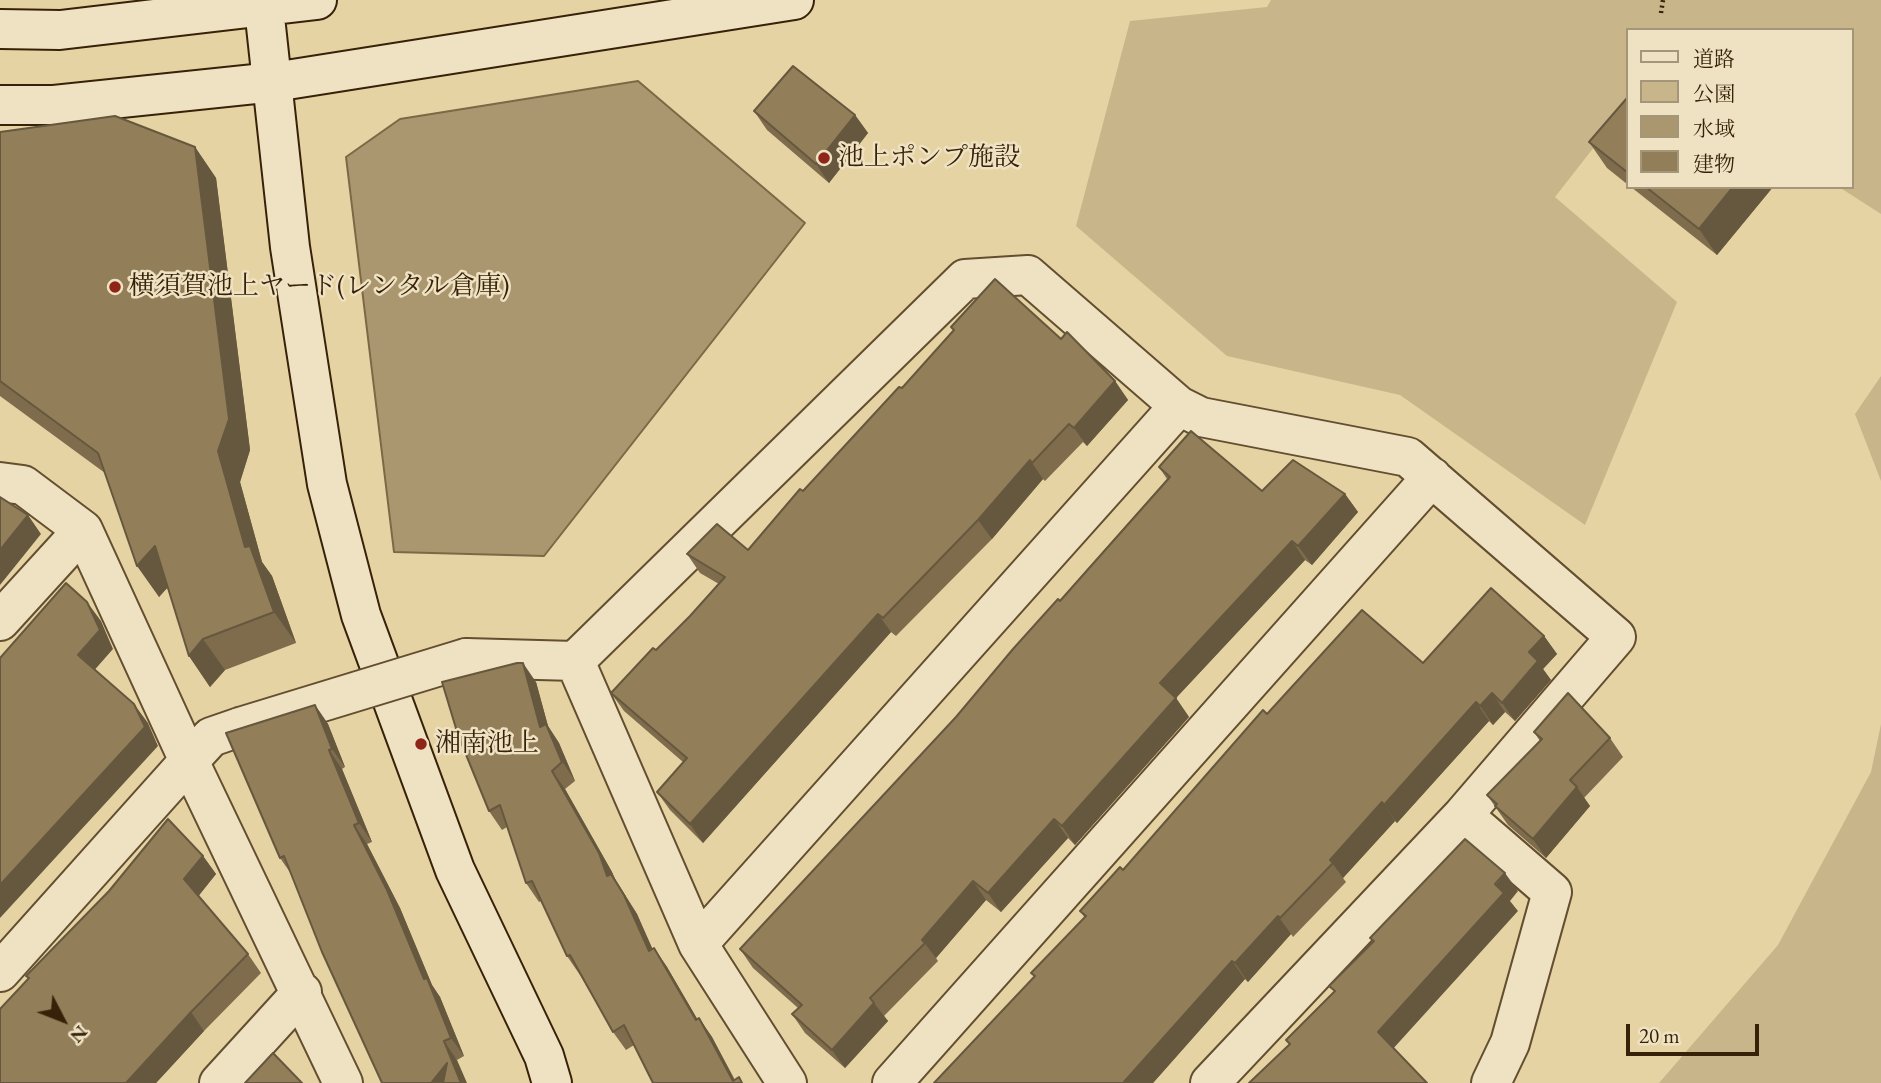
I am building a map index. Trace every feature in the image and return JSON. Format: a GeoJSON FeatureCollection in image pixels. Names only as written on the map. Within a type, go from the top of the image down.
{"type":"FeatureCollection","features":[{"type":"Feature","properties":{"kind":"street"},"geometry":{"type":"LineString","coordinates":[[0,29],[60,30],[317,0]]}},
{"type":"Feature","properties":{"kind":"street"},"geometry":{"type":"LineString","coordinates":[[0,105],[54,104],[274,82],[794,0]]}},
{"type":"Feature","properties":{"kind":"street"},"geometry":{"type":"LineString","coordinates":[[264,8],[290,247],[327,484],[361,615],[455,870],[544,1056],[552,1083]]}},
{"type":"Feature","properties":{"kind":"street"},"geometry":{"type":"LineString","coordinates":[[0,972],[211,737],[466,657],[575,661],[965,279],[1028,275],[1179,407],[1201,417],[1408,457],[1616,637],[1463,815],[1210,1083]]}},
{"type":"Feature","properties":{"kind":"street"},"geometry":{"type":"LineString","coordinates":[[698,944],[1179,407]]}},
{"type":"Feature","properties":{"kind":"street"},"geometry":{"type":"LineString","coordinates":[[892,1083],[1432,477]]}},
{"type":"Feature","properties":{"kind":"street"},"geometry":{"type":"LineString","coordinates":[[0,482],[23,485],[83,530],[343,1083]]}},
{"type":"Feature","properties":{"kind":"street"},"geometry":{"type":"LineString","coordinates":[[0,621],[83,530]]}},
{"type":"Feature","properties":{"kind":"street"},"geometry":{"type":"LineString","coordinates":[[575,661],[698,944],[787,1083]]}},
{"type":"Feature","properties":{"kind":"street"},"geometry":{"type":"LineString","coordinates":[[1463,815],[1552,892],[1510,1043],[1491,1083]]}},
{"type":"Feature","properties":{"kind":"street"},"geometry":{"type":"LineString","coordinates":[[219,1083],[302,992]]}},
{"type":"Feature","properties":{"kind":"path"},"geometry":{"type":"LineString","coordinates":[[1661,13],[1663,0]]}},
{"type":"Feature","properties":{"kind":"green space"},"geometry":{"type":"Polygon","coordinates":[[[1271,0],[1881,0],[1881,214],[1842,189],[1853,189],[1853,28],[1626,28],[1626,106],[1555,197],[1677,302],[1585,525],[1400,395],[1227,356],[1076,226],[1130,21],[1267,7],[1271,0]]]}},
{"type":"Feature","properties":{"kind":"green space"},"geometry":{"type":"Polygon","coordinates":[[[1881,376],[1881,481],[1855,414],[1881,376]]]}},
{"type":"Feature","properties":{"kind":"green space"},"geometry":{"type":"Polygon","coordinates":[[[1881,724],[1881,1083],[1659,1083],[1778,945],[1871,772],[1881,724]]]}},
{"type":"Feature","properties":{"kind":"water"},"geometry":{"type":"Polygon","coordinates":[[[638,81],[805,223],[544,556],[394,552],[346,157],[400,119],[638,81]]]}},
{"type":"Feature","properties":{"kind":"building","name":"池上ポンプ施設"},"geometry":{"type":"Polygon","coordinates":[[[793,66],[855,115],[816,164],[754,111],[793,66]]]}},
{"type":"Feature","properties":{"kind":"building"},"geometry":{"type":"Polygon","coordinates":[[[1626,99],[1626,171],[1589,142],[1626,99]]]}},
{"type":"Feature","properties":{"kind":"building","name":"横須賀池上ヤード(レンタル倉庫)"},"geometry":{"type":"Polygon","coordinates":[[[115,116],[195,147],[229,419],[218,451],[245,547],[250,546],[274,612],[203,639],[189,656],[155,546],[137,566],[98,453],[0,381],[0,132],[115,116]]]}},
{"type":"Feature","properties":{"kind":"building"},"geometry":{"type":"Polygon","coordinates":[[[1649,189],[1731,189],[1699,229],[1649,189]]]}},
{"type":"Feature","properties":{"kind":"building"},"geometry":{"type":"Polygon","coordinates":[[[995,279],[1061,339],[1067,332],[1115,381],[1074,428],[1069,424],[1032,463],[1030,460],[978,520],[883,618],[878,614],[690,824],[657,792],[687,758],[611,693],[653,648],[656,650],[690,616],[725,577],[687,554],[717,524],[748,550],[800,489],[803,491],[899,387],[902,388],[954,330],[951,327],[995,279]]]}},
{"type":"Feature","properties":{"kind":"building"},"geometry":{"type":"Polygon","coordinates":[[[1191,431],[1262,491],[1293,460],[1345,494],[1298,546],[1292,541],[1160,683],[1176,698],[1062,826],[1054,819],[988,893],[973,881],[922,940],[925,943],[870,998],[874,1003],[832,1050],[792,1014],[802,1005],[740,949],[956,717],[1013,649],[1058,599],[1060,601],[1170,477],[1159,467],[1191,431]]]}},
{"type":"Feature","properties":{"kind":"building"},"geometry":{"type":"Polygon","coordinates":[[[0,497],[28,515],[0,550],[0,497]]]}},
{"type":"Feature","properties":{"kind":"building"},"geometry":{"type":"Polygon","coordinates":[[[66,583],[87,602],[100,630],[78,655],[134,704],[145,727],[0,885],[0,658],[66,583]]]}},
{"type":"Feature","properties":{"kind":"building"},"geometry":{"type":"Polygon","coordinates":[[[1491,588],[1544,636],[1529,652],[1538,661],[1502,703],[1492,693],[1480,706],[1476,702],[1384,805],[1382,802],[1330,860],[1333,863],[1280,918],[1278,916],[1235,963],[1232,961],[1123,1083],[934,1083],[1035,976],[1031,973],[1086,916],[1080,911],[1120,867],[1123,870],[1263,710],[1267,714],[1362,610],[1423,663],[1491,588]]]}},
{"type":"Feature","properties":{"kind":"building"},"geometry":{"type":"Polygon","coordinates":[[[523,663],[540,727],[546,724],[562,762],[552,771],[599,853],[607,876],[611,874],[624,895],[649,951],[654,948],[696,1020],[699,1018],[733,1081],[739,1077],[742,1083],[653,1083],[624,1025],[613,1032],[570,955],[567,956],[532,881],[526,883],[500,805],[489,811],[458,735],[442,682],[523,663]]]}},
{"type":"Feature","properties":{"kind":"building"},"geometry":{"type":"Polygon","coordinates":[[[1568,693],[1610,738],[1570,780],[1577,787],[1533,839],[1495,806],[1497,804],[1487,795],[1542,739],[1534,732],[1568,693]]]}},
{"type":"Feature","properties":{"kind":"building"},"geometry":{"type":"Polygon","coordinates":[[[315,705],[332,749],[329,750],[359,823],[354,825],[387,890],[451,1038],[444,1041],[461,1083],[443,1083],[447,1063],[431,1083],[382,1083],[322,952],[284,856],[280,858],[226,733],[315,705]]]}},
{"type":"Feature","properties":{"kind":"building"},"geometry":{"type":"Polygon","coordinates":[[[168,819],[203,856],[184,879],[248,954],[126,1083],[0,1083],[0,1009],[29,978],[26,976],[109,891],[168,819]]]}},
{"type":"Feature","properties":{"kind":"building"},"geometry":{"type":"Polygon","coordinates":[[[1465,839],[1505,873],[1495,884],[1504,893],[1378,1032],[1427,1083],[1249,1083],[1290,1044],[1286,1040],[1335,991],[1329,986],[1374,941],[1370,938],[1465,839]]]}},
{"type":"Feature","properties":{"kind":"building"},"geometry":{"type":"Polygon","coordinates":[[[273,1053],[302,1083],[245,1083],[273,1053]]]}},
{"type":"Feature","properties":{"kind":"place","name":"池上ポンプ施設"},"geometry":{"type":"Point","coordinates":[824,158]}},
{"type":"Feature","properties":{"kind":"place","name":"横須賀池上ヤード(レンタル倉庫)"},"geometry":{"type":"Point","coordinates":[115,287]}},
{"type":"Feature","properties":{"kind":"place","name":"湘南池上"},"geometry":{"type":"Point","coordinates":[421,744]}}]}
